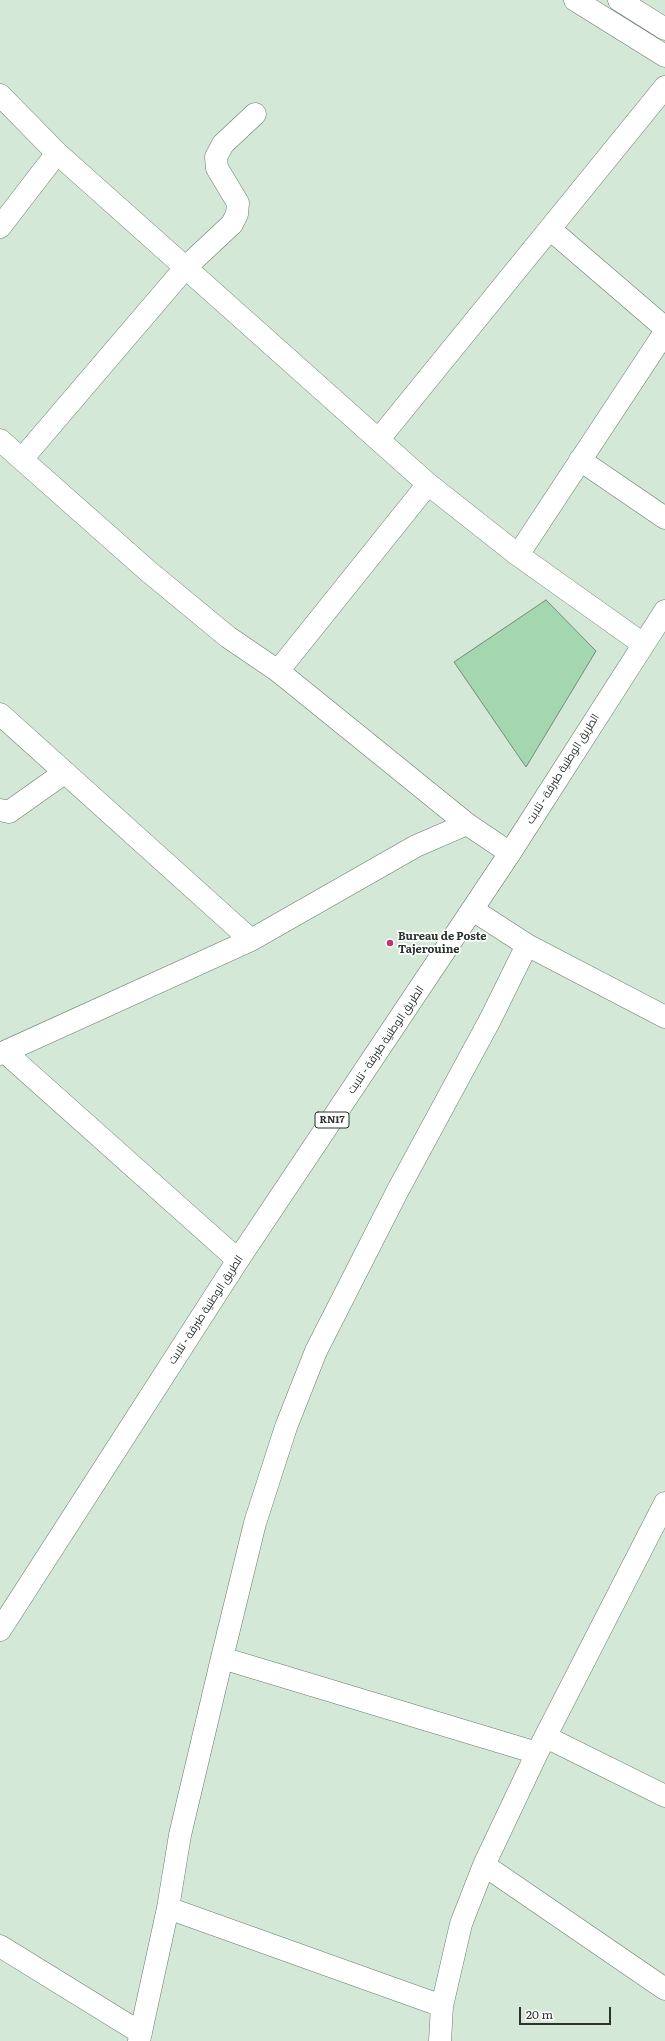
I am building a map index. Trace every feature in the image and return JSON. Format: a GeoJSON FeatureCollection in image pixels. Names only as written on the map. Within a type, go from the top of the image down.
{"type":"FeatureCollection","features":[{"type":"Feature","properties":{"kind":"street"},"geometry":{"type":"LineString","coordinates":[[575,0],[665,56]]}},
{"type":"Feature","properties":{"kind":"street"},"geometry":{"type":"LineString","coordinates":[[619,0],[665,29]]}},
{"type":"Feature","properties":{"kind":"street"},"geometry":{"type":"LineString","coordinates":[[379,439],[665,87]]}},
{"type":"Feature","properties":{"kind":"street"},"geometry":{"type":"LineString","coordinates":[[0,95],[57,153],[428,484],[518,556],[643,644]]}},
{"type":"Feature","properties":{"kind":"street"},"geometry":{"type":"LineString","coordinates":[[22,459],[186,267],[232,224],[237,214],[238,203],[218,168],[216,157],[223,144],[255,114]]}},
{"type":"Feature","properties":{"kind":"street"},"geometry":{"type":"LineString","coordinates":[[0,227],[57,153]]}},
{"type":"Feature","properties":{"kind":"street"},"geometry":{"type":"LineString","coordinates":[[550,229],[665,328]]}},
{"type":"Feature","properties":{"kind":"street"},"geometry":{"type":"LineString","coordinates":[[518,556],[665,332]]}},
{"type":"Feature","properties":{"kind":"street"},"geometry":{"type":"LineString","coordinates":[[0,440],[148,571],[228,637],[278,671],[467,824],[510,853]]}},
{"type":"Feature","properties":{"kind":"street"},"geometry":{"type":"LineString","coordinates":[[580,460],[665,518]]}},
{"type":"Feature","properties":{"kind":"street"},"geometry":{"type":"LineString","coordinates":[[278,671],[428,484]]}},
{"type":"Feature","properties":{"kind":"street","name":"الطريق الوطنية طبرقة - تلابت"},"geometry":{"type":"LineString","coordinates":[[0,1630],[238,1260],[473,910],[665,611]]}},
{"type":"Feature","properties":{"kind":"street"},"geometry":{"type":"LineString","coordinates":[[0,714],[251,940]]}},
{"type":"Feature","properties":{"kind":"street"},"geometry":{"type":"LineString","coordinates":[[0,810],[9,812],[64,773]]}},
{"type":"Feature","properties":{"kind":"street"},"geometry":{"type":"LineString","coordinates":[[238,1260],[2,1053],[251,940],[416,846],[467,824]]}},
{"type":"Feature","properties":{"kind":"street"},"geometry":{"type":"LineString","coordinates":[[473,910],[527,945],[665,1017]]}},
{"type":"Feature","properties":{"kind":"street"},"geometry":{"type":"LineString","coordinates":[[0,1946],[140,2037],[168,1908],[180,1835],[222,1658],[255,1523],[286,1427],[316,1351],[398,1190],[490,1020],[527,945]]}},
{"type":"Feature","properties":{"kind":"street"},"geometry":{"type":"LineString","coordinates":[[440,2041],[442,2006],[461,1924],[484,1865],[542,1745],[665,1504]]}},
{"type":"Feature","properties":{"kind":"street"},"geometry":{"type":"LineString","coordinates":[[222,1658],[542,1745],[665,1796]]}},
{"type":"Feature","properties":{"kind":"street"},"geometry":{"type":"LineString","coordinates":[[484,1865],[665,1988]]}},
{"type":"Feature","properties":{"kind":"street"},"geometry":{"type":"LineString","coordinates":[[168,1908],[442,2006]]}},
{"type":"Feature","properties":{"kind":"building"},"geometry":{"type":"Polygon","coordinates":[[[546,600],[596,651],[526,767],[454,662],[546,600]]]}},
{"type":"Feature","properties":{"kind":"place","name":"Bureau de Poste Tajerouine"},"geometry":{"type":"Point","coordinates":[390,943]}}]}
